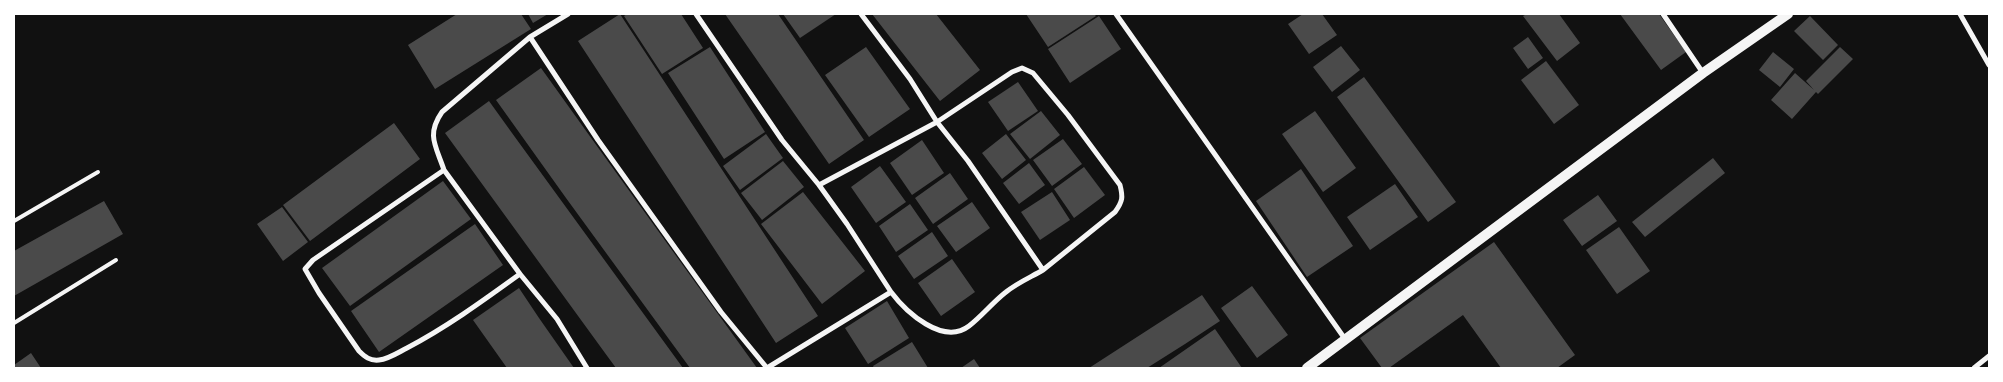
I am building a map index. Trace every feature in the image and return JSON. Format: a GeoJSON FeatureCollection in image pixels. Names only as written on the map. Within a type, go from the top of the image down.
{"type":"FeatureCollection","features":[{"type":"Feature","properties":{"kind":"main road"},"geometry":{"type":"LineString","coordinates":[[1307,368],[1704,73],[1788,14]]}},
{"type":"Feature","properties":{"kind":"street"},"geometry":{"type":"LineString","coordinates":[[568,14],[530,38],[442,112],[434,124],[432,133],[444,170],[520,274],[557,319],[587,368]]}},
{"type":"Feature","properties":{"kind":"street"},"geometry":{"type":"LineString","coordinates":[[696,14],[782,140],[819,184],[891,292],[901,305],[930,327],[956,332],[968,327],[1006,292],[1043,270],[1116,212],[1123,196],[1120,185],[1068,115],[1033,73],[1022,68],[1012,72],[937,122],[819,184]]}},
{"type":"Feature","properties":{"kind":"street"},"geometry":{"type":"LineString","coordinates":[[861,14],[910,79],[937,122],[968,161],[1043,270]]}},
{"type":"Feature","properties":{"kind":"street"},"geometry":{"type":"LineString","coordinates":[[1116,14],[1345,339]]}},
{"type":"Feature","properties":{"kind":"street"},"geometry":{"type":"LineString","coordinates":[[1663,14],[1704,73]]}},
{"type":"Feature","properties":{"kind":"street"},"geometry":{"type":"LineString","coordinates":[[1960,14],[1989,65]]}},
{"type":"Feature","properties":{"kind":"street"},"geometry":{"type":"LineString","coordinates":[[530,38],[598,140],[710,297],[767,368],[891,292]]}},
{"type":"Feature","properties":{"kind":"street"},"geometry":{"type":"LineString","coordinates":[[444,170],[313,260],[305,269],[359,351],[365,357],[372,360],[388,358],[422,340],[470,310],[520,274]]}},
{"type":"Feature","properties":{"kind":"street"},"geometry":{"type":"LineString","coordinates":[[1974,368],[1989,356]]}},
{"type":"Feature","properties":{"kind":"lane"},"geometry":{"type":"LineString","coordinates":[[14,221],[98,172]]}},
{"type":"Feature","properties":{"kind":"lane"},"geometry":{"type":"LineString","coordinates":[[14,323],[116,260]]}},
{"type":"Feature","properties":{"kind":"building"},"geometry":{"type":"Polygon","coordinates":[[[457,14],[521,14],[531,29],[435,89],[408,45],[457,14]]]}},
{"type":"Feature","properties":{"kind":"building"},"geometry":{"type":"Polygon","coordinates":[[[528,14],[548,14],[533,23],[528,14]]]}},
{"type":"Feature","properties":{"kind":"building"},"geometry":{"type":"Polygon","coordinates":[[[620,14],[818,316],[776,343],[578,41],[620,14]]]}},
{"type":"Feature","properties":{"kind":"building"},"geometry":{"type":"Polygon","coordinates":[[[627,14],[681,14],[703,48],[662,74],[624,16],[627,14]]]}},
{"type":"Feature","properties":{"kind":"building"},"geometry":{"type":"Polygon","coordinates":[[[725,14],[778,14],[864,140],[829,164],[725,14]]]}},
{"type":"Feature","properties":{"kind":"building"},"geometry":{"type":"Polygon","coordinates":[[[783,14],[836,14],[800,38],[783,14]]]}},
{"type":"Feature","properties":{"kind":"building"},"geometry":{"type":"Polygon","coordinates":[[[872,14],[936,14],[980,70],[940,101],[872,14]]]}},
{"type":"Feature","properties":{"kind":"building"},"geometry":{"type":"Polygon","coordinates":[[[1026,14],[1094,14],[1096,16],[1048,47],[1026,14]]]}},
{"type":"Feature","properties":{"kind":"building"},"geometry":{"type":"Polygon","coordinates":[[[1303,14],[1322,14],[1337,35],[1309,54],[1288,24],[1303,14]]]}},
{"type":"Feature","properties":{"kind":"building"},"geometry":{"type":"Polygon","coordinates":[[[1527,14],[1559,14],[1580,43],[1557,61],[1523,16],[1527,14]]]}},
{"type":"Feature","properties":{"kind":"building"},"geometry":{"type":"Polygon","coordinates":[[[1620,14],[1659,14],[1686,52],[1661,70],[1620,14]]]}},
{"type":"Feature","properties":{"kind":"building"},"geometry":{"type":"Polygon","coordinates":[[[1099,16],[1121,49],[1070,83],[1048,49],[1099,16]]]}},
{"type":"Feature","properties":{"kind":"building"},"geometry":{"type":"Polygon","coordinates":[[[1810,16],[1838,45],[1823,60],[1794,31],[1810,16]]]}},
{"type":"Feature","properties":{"kind":"building"},"geometry":{"type":"Polygon","coordinates":[[[1528,37],[1543,58],[1528,69],[1513,48],[1528,37]]]}},
{"type":"Feature","properties":{"kind":"building"},"geometry":{"type":"Polygon","coordinates":[[[1341,46],[1360,70],[1332,92],[1313,67],[1341,46]]]}},
{"type":"Feature","properties":{"kind":"building"},"geometry":{"type":"Polygon","coordinates":[[[710,47],[765,132],[724,159],[668,73],[710,47]]]}},
{"type":"Feature","properties":{"kind":"building"},"geometry":{"type":"Polygon","coordinates":[[[866,47],[910,109],[869,137],[825,75],[866,47]]]}},
{"type":"Feature","properties":{"kind":"building"},"geometry":{"type":"Polygon","coordinates":[[[1840,47],[1853,59],[1818,94],[1816,92],[1792,119],[1771,100],[1795,73],[1814,90],[1806,81],[1840,47]]]}},
{"type":"Feature","properties":{"kind":"building"},"geometry":{"type":"Polygon","coordinates":[[[1773,52],[1794,69],[1780,87],[1759,70],[1773,52]]]}},
{"type":"Feature","properties":{"kind":"building"},"geometry":{"type":"Polygon","coordinates":[[[1546,61],[1579,105],[1554,124],[1521,80],[1546,61]]]}},
{"type":"Feature","properties":{"kind":"building"},"geometry":{"type":"Polygon","coordinates":[[[541,68],[757,368],[690,368],[566,198],[496,100],[541,68]]]}},
{"type":"Feature","properties":{"kind":"building"},"geometry":{"type":"Polygon","coordinates":[[[1364,77],[1456,202],[1428,222],[1337,97],[1364,77]]]}},
{"type":"Feature","properties":{"kind":"building"},"geometry":{"type":"Polygon","coordinates":[[[1018,82],[1038,111],[1008,131],[988,102],[1018,82]]]}},
{"type":"Feature","properties":{"kind":"building"},"geometry":{"type":"Polygon","coordinates":[[[489,101],[683,368],[616,368],[445,133],[489,101]]]}},
{"type":"Feature","properties":{"kind":"building"},"geometry":{"type":"Polygon","coordinates":[[[1041,111],[1060,135],[1030,159],[1010,134],[1041,111]]]}},
{"type":"Feature","properties":{"kind":"building"},"geometry":{"type":"Polygon","coordinates":[[[1315,111],[1356,168],[1323,192],[1282,134],[1315,111]]]}},
{"type":"Feature","properties":{"kind":"building"},"geometry":{"type":"Polygon","coordinates":[[[394,123],[420,159],[310,241],[283,205],[394,123]]]}},
{"type":"Feature","properties":{"kind":"building"},"geometry":{"type":"Polygon","coordinates":[[[766,134],[783,158],[740,190],[723,166],[766,134]]]}},
{"type":"Feature","properties":{"kind":"building"},"geometry":{"type":"Polygon","coordinates":[[[1006,134],[1026,160],[1002,179],[982,153],[1006,134]]]}},
{"type":"Feature","properties":{"kind":"building"},"geometry":{"type":"Polygon","coordinates":[[[1063,139],[1082,164],[1052,186],[1033,160],[1063,139]]]}},
{"type":"Feature","properties":{"kind":"building"},"geometry":{"type":"Polygon","coordinates":[[[922,140],[944,173],[912,195],[890,163],[922,140]]]}},
{"type":"Feature","properties":{"kind":"building"},"geometry":{"type":"Polygon","coordinates":[[[1713,158],[1725,173],[1645,237],[1632,222],[1713,158]]]}},
{"type":"Feature","properties":{"kind":"building"},"geometry":{"type":"Polygon","coordinates":[[[783,161],[804,187],[762,220],[741,193],[783,161]]]}},
{"type":"Feature","properties":{"kind":"building"},"geometry":{"type":"Polygon","coordinates":[[[1029,163],[1045,185],[1019,204],[1003,183],[1029,163]]]}},
{"type":"Feature","properties":{"kind":"building"},"geometry":{"type":"Polygon","coordinates":[[[880,166],[906,202],[876,223],[851,187],[880,166]]]}},
{"type":"Feature","properties":{"kind":"building"},"geometry":{"type":"Polygon","coordinates":[[[1084,167],[1105,195],[1074,218],[1054,189],[1084,167]]]}},
{"type":"Feature","properties":{"kind":"building"},"geometry":{"type":"Polygon","coordinates":[[[1301,169],[1353,246],[1307,277],[1256,201],[1301,169]]]}},
{"type":"Feature","properties":{"kind":"building"},"geometry":{"type":"Polygon","coordinates":[[[950,173],[968,199],[933,224],[915,198],[950,173]]]}},
{"type":"Feature","properties":{"kind":"building"},"geometry":{"type":"Polygon","coordinates":[[[443,181],[471,219],[350,306],[322,268],[443,181]]]}},
{"type":"Feature","properties":{"kind":"building"},"geometry":{"type":"Polygon","coordinates":[[[1395,184],[1418,217],[1370,250],[1347,217],[1395,184]]]}},
{"type":"Feature","properties":{"kind":"building"},"geometry":{"type":"Polygon","coordinates":[[[803,192],[865,271],[822,304],[761,224],[803,192]]]}},
{"type":"Feature","properties":{"kind":"building"},"geometry":{"type":"Polygon","coordinates":[[[1052,192],[1070,220],[1040,240],[1021,212],[1052,192]]]}},
{"type":"Feature","properties":{"kind":"building"},"geometry":{"type":"Polygon","coordinates":[[[1598,195],[1617,221],[1582,246],[1563,220],[1598,195]]]}},
{"type":"Feature","properties":{"kind":"building"},"geometry":{"type":"Polygon","coordinates":[[[104,201],[123,234],[14,296],[14,251],[104,201]]]}},
{"type":"Feature","properties":{"kind":"building"},"geometry":{"type":"Polygon","coordinates":[[[972,202],[990,228],[956,252],[937,226],[972,202]]]}},
{"type":"Feature","properties":{"kind":"building"},"geometry":{"type":"Polygon","coordinates":[[[910,204],[928,230],[896,252],[879,226],[910,204]]]}},
{"type":"Feature","properties":{"kind":"building"},"geometry":{"type":"Polygon","coordinates":[[[282,207],[308,242],[283,261],[257,224],[282,207]]]}},
{"type":"Feature","properties":{"kind":"building"},"geometry":{"type":"Polygon","coordinates":[[[475,224],[503,265],[379,352],[351,311],[475,224]]]}},
{"type":"Feature","properties":{"kind":"building"},"geometry":{"type":"Polygon","coordinates":[[[1619,227],[1650,271],[1617,294],[1586,250],[1619,227]]]}},
{"type":"Feature","properties":{"kind":"building"},"geometry":{"type":"Polygon","coordinates":[[[932,232],[948,256],[914,279],[898,256],[932,232]]]}},
{"type":"Feature","properties":{"kind":"building"},"geometry":{"type":"Polygon","coordinates":[[[1494,242],[1575,355],[1557,368],[1501,368],[1463,315],[1389,368],[1382,368],[1360,338],[1494,242]]]}},
{"type":"Feature","properties":{"kind":"building"},"geometry":{"type":"Polygon","coordinates":[[[952,259],[975,292],[941,316],[918,283],[952,259]]]}},
{"type":"Feature","properties":{"kind":"building"},"geometry":{"type":"Polygon","coordinates":[[[1252,286],[1288,335],[1257,358],[1221,308],[1252,286]]]}},
{"type":"Feature","properties":{"kind":"building"},"geometry":{"type":"Polygon","coordinates":[[[519,288],[574,368],[507,368],[473,320],[519,288]]]}},
{"type":"Feature","properties":{"kind":"building"},"geometry":{"type":"Polygon","coordinates":[[[1202,295],[1220,321],[1185,344],[1147,368],[1089,368],[1202,295]]]}},
{"type":"Feature","properties":{"kind":"building"},"geometry":{"type":"Polygon","coordinates":[[[887,301],[909,338],[868,364],[845,328],[887,301]]]}},
{"type":"Feature","properties":{"kind":"building"},"geometry":{"type":"Polygon","coordinates":[[[1215,329],[1242,368],[1159,368],[1215,329]]]}},
{"type":"Feature","properties":{"kind":"building"},"geometry":{"type":"Polygon","coordinates":[[[912,342],[928,368],[874,368],[873,366],[912,342]]]}},
{"type":"Feature","properties":{"kind":"building"},"geometry":{"type":"Polygon","coordinates":[[[31,353],[41,368],[14,368],[14,365],[31,353]]]}},
{"type":"Feature","properties":{"kind":"building"},"geometry":{"type":"Polygon","coordinates":[[[974,359],[980,368],[961,368],[974,359]]]}}]}
